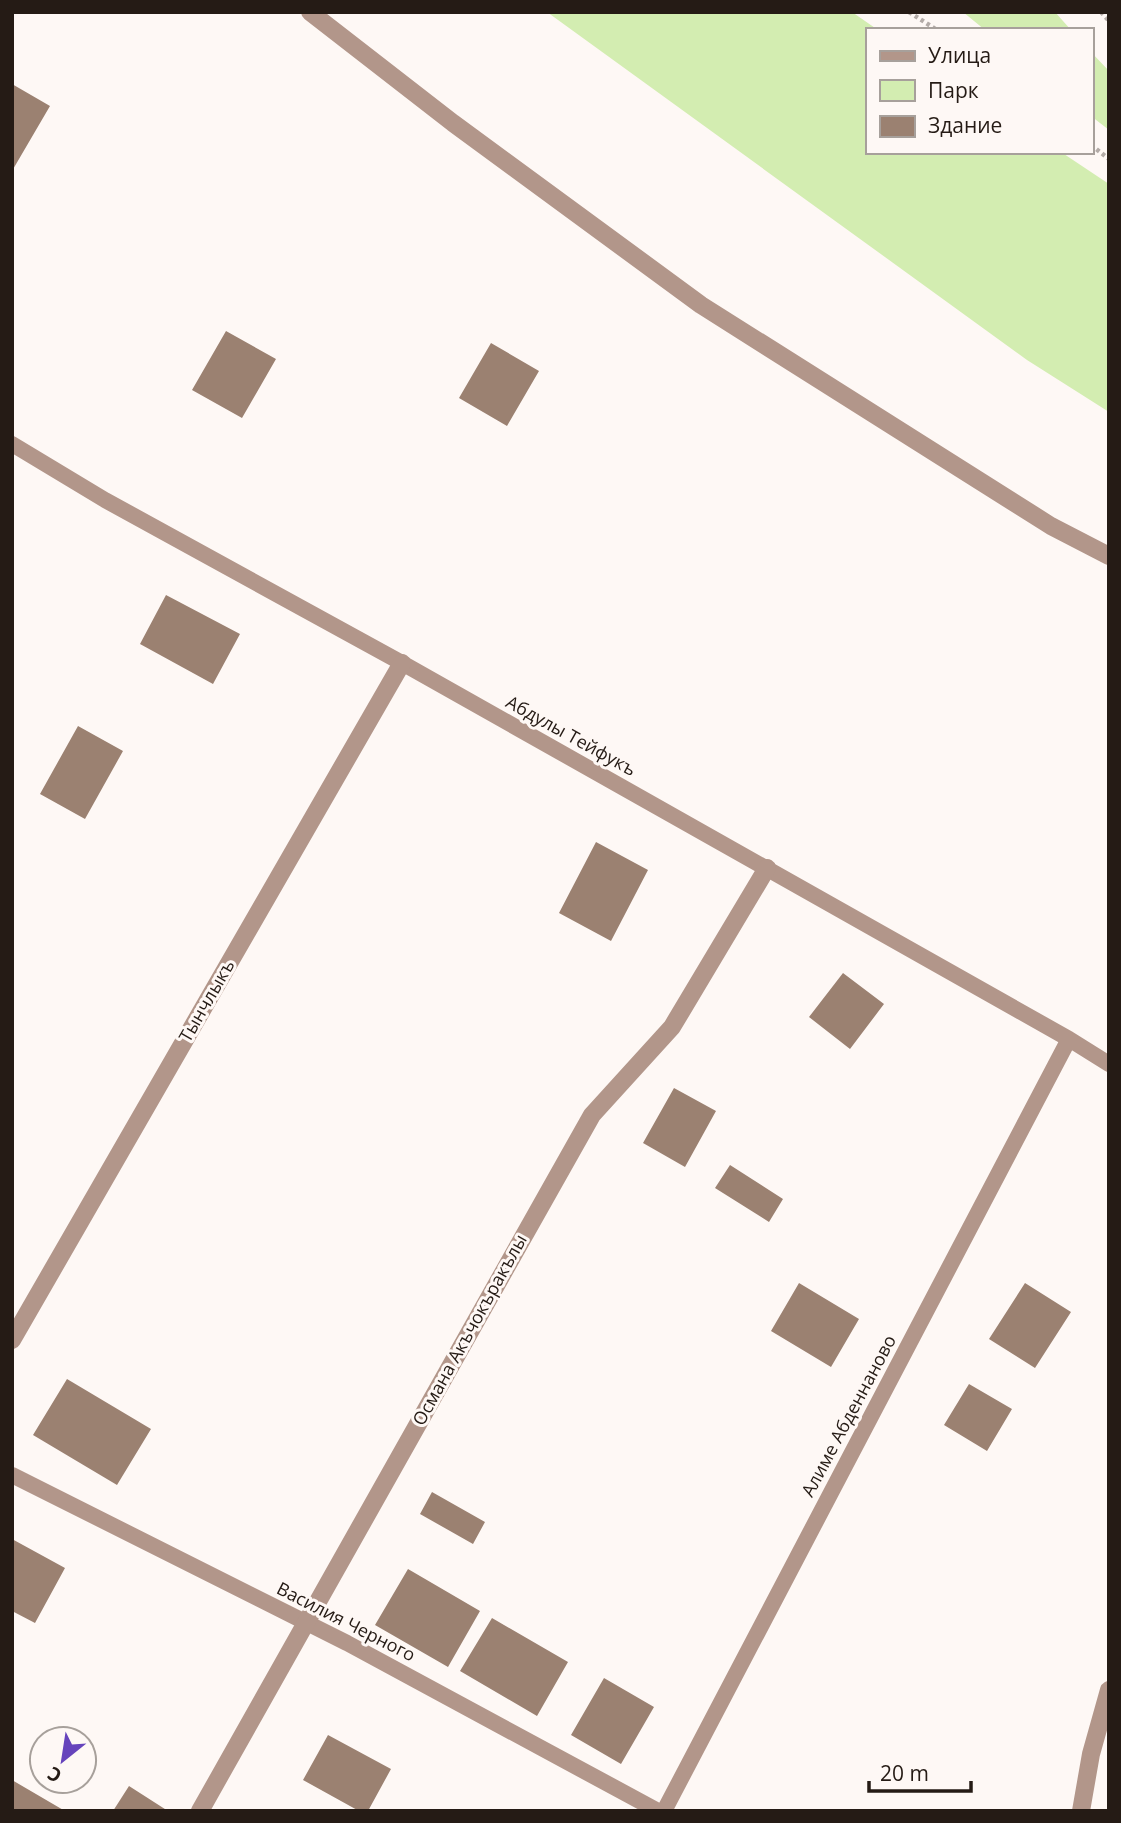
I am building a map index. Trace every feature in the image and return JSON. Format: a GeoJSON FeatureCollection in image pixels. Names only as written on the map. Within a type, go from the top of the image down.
{"type":"FeatureCollection","features":[{"type":"Feature","properties":{"kind":"street"},"geometry":{"type":"LineString","coordinates":[[310,12],[453,123],[701,305],[1051,526],[1109,556]]}},
{"type":"Feature","properties":{"kind":"street","name":"Тынчлыкъ"},"geometry":{"type":"LineString","coordinates":[[12,1340],[402,663]]}},
{"type":"Feature","properties":{"kind":"street","name":"Османа Акъчокъракълы"},"geometry":{"type":"LineString","coordinates":[[200,1811],[592,1115],[672,1027],[767,868]]}},
{"type":"Feature","properties":{"kind":"street"},"geometry":{"type":"LineString","coordinates":[[1081,1811],[1091,1754],[1109,1690]]}},
{"type":"Feature","properties":{"kind":"lane","name":"Абдулы Тейфукъ"},"geometry":{"type":"LineString","coordinates":[[12,444],[105,500],[767,868],[1109,1064]]}},
{"type":"Feature","properties":{"kind":"lane","name":"Алиме Абденнаново"},"geometry":{"type":"LineString","coordinates":[[661,1811],[1069,1039]]}},
{"type":"Feature","properties":{"kind":"lane","name":"Василия Черного"},"geometry":{"type":"LineString","coordinates":[[12,1475],[306,1622],[661,1811]]}},
{"type":"Feature","properties":{"kind":"path"},"geometry":{"type":"LineString","coordinates":[[909,12],[934,28]]}},
{"type":"Feature","properties":{"kind":"path"},"geometry":{"type":"LineString","coordinates":[[1101,12],[1109,21]]}},
{"type":"Feature","properties":{"kind":"path"},"geometry":{"type":"LineString","coordinates":[[1093,147],[1109,159]]}},
{"type":"Feature","properties":{"kind":"green space"},"geometry":{"type":"Polygon","coordinates":[[[547,12],[852,12],[875,28],[866,28],[866,154],[1064,154],[1109,184],[1109,412],[1027,360],[547,12]]]}},
{"type":"Feature","properties":{"kind":"green space"},"geometry":{"type":"Polygon","coordinates":[[[963,12],[1055,12],[1069,28],[983,28],[963,12]]]}},
{"type":"Feature","properties":{"kind":"green space"},"geometry":{"type":"Polygon","coordinates":[[[1093,54],[1109,71],[1109,130],[1093,118],[1093,54]]]}},
{"type":"Feature","properties":{"kind":"building"},"geometry":{"type":"Polygon","coordinates":[[[12,84],[50,106],[12,171],[12,84]]]}},
{"type":"Feature","properties":{"kind":"building"},"geometry":{"type":"Polygon","coordinates":[[[226,331],[276,359],[242,418],[192,390],[226,331]]]}},
{"type":"Feature","properties":{"kind":"building"},"geometry":{"type":"Polygon","coordinates":[[[491,343],[539,371],[507,426],[459,398],[491,343]]]}},
{"type":"Feature","properties":{"kind":"building"},"geometry":{"type":"Polygon","coordinates":[[[166,595],[240,634],[213,684],[140,644],[166,595]]]}},
{"type":"Feature","properties":{"kind":"building"},"geometry":{"type":"Polygon","coordinates":[[[78,726],[123,751],[85,819],[40,794],[78,726]]]}},
{"type":"Feature","properties":{"kind":"building"},"geometry":{"type":"Polygon","coordinates":[[[596,842],[648,870],[611,941],[559,913],[596,842]]]}},
{"type":"Feature","properties":{"kind":"building"},"geometry":{"type":"Polygon","coordinates":[[[843,973],[884,1004],[850,1049],[809,1017],[843,973]]]}},
{"type":"Feature","properties":{"kind":"building"},"geometry":{"type":"Polygon","coordinates":[[[674,1088],[716,1111],[685,1167],[643,1143],[674,1088]]]}},
{"type":"Feature","properties":{"kind":"building"},"geometry":{"type":"Polygon","coordinates":[[[730,1165],[783,1199],[769,1222],[715,1188],[730,1165]]]}},
{"type":"Feature","properties":{"kind":"building"},"geometry":{"type":"Polygon","coordinates":[[[799,1283],[859,1319],[831,1367],[771,1331],[799,1283]]]}},
{"type":"Feature","properties":{"kind":"building"},"geometry":{"type":"Polygon","coordinates":[[[1025,1283],[1071,1312],[1035,1368],[989,1339],[1025,1283]]]}},
{"type":"Feature","properties":{"kind":"building"},"geometry":{"type":"Polygon","coordinates":[[[67,1379],[151,1429],[117,1485],[33,1435],[67,1379]]]}},
{"type":"Feature","properties":{"kind":"building"},"geometry":{"type":"Polygon","coordinates":[[[969,1384],[1012,1409],[987,1451],[944,1425],[969,1384]]]}},
{"type":"Feature","properties":{"kind":"building"},"geometry":{"type":"Polygon","coordinates":[[[432,1492],[485,1522],[473,1544],[420,1514],[432,1492]]]}},
{"type":"Feature","properties":{"kind":"building"},"geometry":{"type":"Polygon","coordinates":[[[12,1539],[65,1568],[35,1623],[12,1611],[12,1539]]]}},
{"type":"Feature","properties":{"kind":"building"},"geometry":{"type":"Polygon","coordinates":[[[408,1569],[480,1611],[448,1667],[375,1625],[408,1569]]]}},
{"type":"Feature","properties":{"kind":"building"},"geometry":{"type":"Polygon","coordinates":[[[492,1618],[568,1662],[537,1716],[460,1671],[492,1618]]]}},
{"type":"Feature","properties":{"kind":"building"},"geometry":{"type":"Polygon","coordinates":[[[604,1678],[654,1707],[621,1764],[571,1735],[604,1678]]]}},
{"type":"Feature","properties":{"kind":"building"},"geometry":{"type":"Polygon","coordinates":[[[328,1735],[391,1769],[368,1811],[359,1811],[303,1780],[328,1735]]]}},
{"type":"Feature","properties":{"kind":"building"},"geometry":{"type":"Polygon","coordinates":[[[12,1780],[28,1789],[28,1795],[38,1795],[65,1811],[12,1811],[12,1780]]]}},
{"type":"Feature","properties":{"kind":"building"},"geometry":{"type":"Polygon","coordinates":[[[129,1786],[168,1811],[113,1811],[129,1786]]]}}]}
